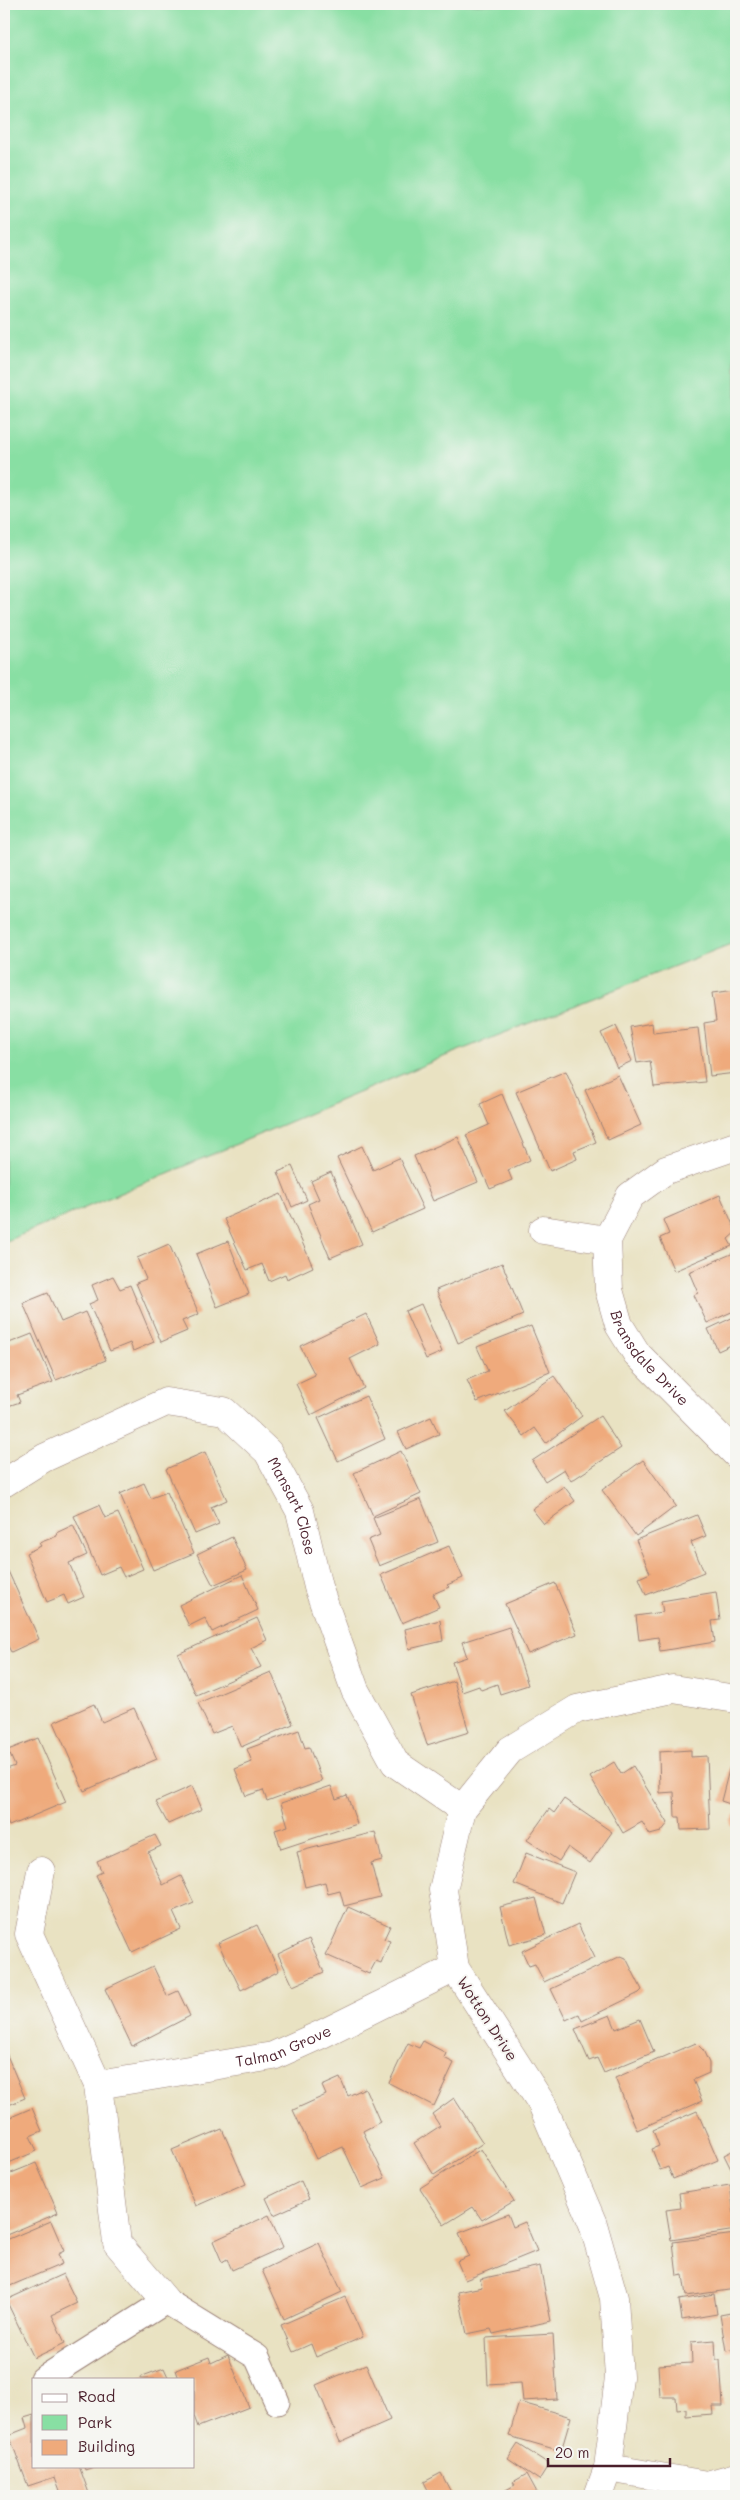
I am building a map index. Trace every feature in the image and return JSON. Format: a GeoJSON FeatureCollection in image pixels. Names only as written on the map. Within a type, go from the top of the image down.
{"type":"FeatureCollection","features":[{"type":"Feature","properties":{"kind":"street","name":"Bransdale Drive"},"geometry":{"type":"LineString","coordinates":[[736,1146],[666,1170],[630,1196],[607,1240],[609,1290],[619,1324],[637,1354],[736,1454]]}},
{"type":"Feature","properties":{"kind":"street"},"geometry":{"type":"LineString","coordinates":[[544,1230],[607,1240]]}},
{"type":"Feature","properties":{"kind":"street","name":"Mansart Close"},"geometry":{"type":"LineString","coordinates":[[4,1484],[44,1458],[166,1402],[224,1411],[268,1452],[300,1511],[318,1587],[355,1690],[394,1763],[462,1809]]}},
{"type":"Feature","properties":{"kind":"street","name":"Wotton Drive"},"geometry":{"type":"LineString","coordinates":[[598,2496],[608,2468],[619,2377],[614,2298],[593,2224],[542,2104],[455,1968],[443,1890],[462,1809],[510,1750],[577,1709],[673,1688],[736,1699]]}},
{"type":"Feature","properties":{"kind":"street"},"geometry":{"type":"LineString","coordinates":[[41,1871],[29,1934],[98,2085],[117,2243],[166,2302]]}},
{"type":"Feature","properties":{"kind":"street","name":"Talman Grove"},"geometry":{"type":"LineString","coordinates":[[98,2085],[272,2056],[322,2034],[455,1968]]}},
{"type":"Feature","properties":{"kind":"street"},"geometry":{"type":"LineString","coordinates":[[608,2468],[707,2485],[736,2477]]}},
{"type":"Feature","properties":{"kind":"lane"},"geometry":{"type":"LineString","coordinates":[[45,2378],[166,2302],[257,2357],[277,2402]]}},
{"type":"Feature","properties":{"kind":"green space"},"geometry":{"type":"Polygon","coordinates":[[[4,4],[736,4],[736,942],[448,1055],[4,1242],[4,4]]]}},
{"type":"Feature","properties":{"kind":"building"},"geometry":{"type":"Polygon","coordinates":[[[736,990],[736,1073],[710,1076],[704,1023],[716,1021],[712,993],[736,990]]]}},
{"type":"Feature","properties":{"kind":"building"},"geometry":{"type":"Polygon","coordinates":[[[652,1023],[653,1033],[698,1028],[705,1082],[654,1087],[650,1061],[637,1063],[630,1027],[652,1023]]]}},
{"type":"Feature","properties":{"kind":"building"},"geometry":{"type":"Polygon","coordinates":[[[616,1026],[632,1061],[617,1068],[601,1033],[616,1026]]]}},
{"type":"Feature","properties":{"kind":"building"},"geometry":{"type":"Polygon","coordinates":[[[566,1071],[596,1142],[574,1151],[577,1159],[550,1171],[516,1092],[566,1071]]]}},
{"type":"Feature","properties":{"kind":"building"},"geometry":{"type":"Polygon","coordinates":[[[618,1075],[641,1125],[608,1140],[585,1090],[618,1075]]]}},
{"type":"Feature","properties":{"kind":"building"},"geometry":{"type":"Polygon","coordinates":[[[502,1094],[530,1160],[508,1170],[512,1180],[490,1189],[466,1135],[489,1125],[480,1104],[502,1094]]]}},
{"type":"Feature","properties":{"kind":"building"},"geometry":{"type":"Polygon","coordinates":[[[458,1137],[478,1182],[433,1201],[414,1156],[458,1137]]]}},
{"type":"Feature","properties":{"kind":"building"},"geometry":{"type":"Polygon","coordinates":[[[362,1146],[373,1170],[399,1158],[423,1209],[372,1232],[337,1158],[362,1146]]]}},
{"type":"Feature","properties":{"kind":"building"},"geometry":{"type":"Polygon","coordinates":[[[292,1166],[307,1200],[292,1207],[278,1172],[292,1166]]]}},
{"type":"Feature","properties":{"kind":"building"},"geometry":{"type":"Polygon","coordinates":[[[331,1172],[362,1244],[330,1258],[308,1204],[319,1199],[311,1181],[331,1172]]]}},
{"type":"Feature","properties":{"kind":"building"},"geometry":{"type":"Polygon","coordinates":[[[281,1194],[313,1267],[287,1279],[285,1274],[269,1281],[262,1264],[247,1270],[224,1219],[281,1194]]]}},
{"type":"Feature","properties":{"kind":"building"},"geometry":{"type":"Polygon","coordinates":[[[720,1195],[736,1232],[728,1239],[732,1246],[674,1271],[660,1238],[669,1234],[663,1220],[720,1195]]]}},
{"type":"Feature","properties":{"kind":"building"},"geometry":{"type":"Polygon","coordinates":[[[228,1241],[249,1294],[217,1307],[196,1254],[228,1241]]]}},
{"type":"Feature","properties":{"kind":"building"},"geometry":{"type":"Polygon","coordinates":[[[169,1244],[199,1314],[182,1321],[187,1331],[161,1342],[136,1283],[146,1279],[137,1258],[169,1244]]]}},
{"type":"Feature","properties":{"kind":"building"},"geometry":{"type":"Polygon","coordinates":[[[736,1252],[736,1310],[707,1323],[694,1295],[698,1293],[689,1272],[736,1252]]]}},
{"type":"Feature","properties":{"kind":"building"},"geometry":{"type":"Polygon","coordinates":[[[502,1263],[523,1315],[458,1343],[436,1290],[502,1263]]]}},
{"type":"Feature","properties":{"kind":"building"},"geometry":{"type":"Polygon","coordinates":[[[113,1276],[120,1289],[130,1285],[154,1342],[133,1351],[130,1343],[110,1351],[89,1304],[98,1300],[92,1285],[113,1276]]]}},
{"type":"Feature","properties":{"kind":"building"},"geometry":{"type":"Polygon","coordinates":[[[48,1293],[61,1322],[85,1312],[106,1360],[56,1380],[23,1303],[48,1293]]]}},
{"type":"Feature","properties":{"kind":"building"},"geometry":{"type":"Polygon","coordinates":[[[421,1304],[442,1352],[426,1359],[405,1311],[421,1304]]]}},
{"type":"Feature","properties":{"kind":"building"},"geometry":{"type":"Polygon","coordinates":[[[366,1314],[380,1344],[350,1359],[364,1388],[311,1415],[296,1384],[315,1375],[300,1346],[366,1314]]]}},
{"type":"Feature","properties":{"kind":"building"},"geometry":{"type":"Polygon","coordinates":[[[736,1316],[736,1357],[731,1345],[718,1351],[708,1329],[736,1316]]]}},
{"type":"Feature","properties":{"kind":"building"},"geometry":{"type":"Polygon","coordinates":[[[531,1326],[550,1372],[477,1402],[467,1380],[488,1371],[477,1347],[531,1326]]]}},
{"type":"Feature","properties":{"kind":"building"},"geometry":{"type":"Polygon","coordinates":[[[32,1334],[53,1382],[17,1395],[20,1402],[5,1407],[4,1345],[32,1334]]]}},
{"type":"Feature","properties":{"kind":"building"},"geometry":{"type":"Polygon","coordinates":[[[554,1376],[582,1416],[546,1443],[535,1428],[524,1436],[505,1411],[554,1376]]]}},
{"type":"Feature","properties":{"kind":"building"},"geometry":{"type":"Polygon","coordinates":[[[366,1396],[385,1439],[338,1461],[318,1418],[366,1396]]]}},
{"type":"Feature","properties":{"kind":"building"},"geometry":{"type":"Polygon","coordinates":[[[600,1416],[621,1448],[571,1481],[564,1469],[545,1481],[532,1461],[600,1416]]]}},
{"type":"Feature","properties":{"kind":"building"},"geometry":{"type":"Polygon","coordinates":[[[431,1417],[439,1434],[406,1449],[398,1432],[431,1417]]]}},
{"type":"Feature","properties":{"kind":"building"},"geometry":{"type":"Polygon","coordinates":[[[401,1451],[421,1494],[373,1516],[354,1473],[401,1451]]]}},
{"type":"Feature","properties":{"kind":"building"},"geometry":{"type":"Polygon","coordinates":[[[205,1452],[227,1500],[211,1507],[219,1524],[195,1534],[166,1469],[205,1452]]]}},
{"type":"Feature","properties":{"kind":"building"},"geometry":{"type":"Polygon","coordinates":[[[643,1460],[676,1506],[636,1536],[602,1490],[643,1460]]]}},
{"type":"Feature","properties":{"kind":"building"},"geometry":{"type":"Polygon","coordinates":[[[144,1483],[151,1498],[167,1492],[194,1553],[153,1570],[120,1494],[144,1483]]]}},
{"type":"Feature","properties":{"kind":"building"},"geometry":{"type":"Polygon","coordinates":[[[564,1486],[575,1501],[544,1524],[532,1509],[564,1486]]]}},
{"type":"Feature","properties":{"kind":"building"},"geometry":{"type":"Polygon","coordinates":[[[421,1499],[438,1542],[379,1566],[368,1540],[380,1535],[373,1518],[421,1499]]]}},
{"type":"Feature","properties":{"kind":"building"},"geometry":{"type":"Polygon","coordinates":[[[99,1505],[105,1518],[118,1513],[143,1569],[124,1577],[119,1567],[100,1575],[74,1516],[99,1505]]]}},
{"type":"Feature","properties":{"kind":"building"},"geometry":{"type":"Polygon","coordinates":[[[697,1515],[706,1536],[691,1542],[704,1572],[646,1595],[639,1578],[650,1573],[636,1540],[697,1515]]]}},
{"type":"Feature","properties":{"kind":"building"},"geometry":{"type":"Polygon","coordinates":[[[73,1525],[87,1555],[69,1563],[84,1597],[68,1604],[64,1595],[47,1602],[26,1553],[41,1546],[39,1543],[57,1536],[56,1533],[73,1525]]]}},
{"type":"Feature","properties":{"kind":"building"},"geometry":{"type":"Polygon","coordinates":[[[232,1537],[247,1570],[213,1585],[197,1554],[232,1537]]]}},
{"type":"Feature","properties":{"kind":"building"},"geometry":{"type":"Polygon","coordinates":[[[449,1546],[463,1578],[433,1594],[439,1607],[402,1623],[381,1575],[449,1546]]]}},
{"type":"Feature","properties":{"kind":"building"},"geometry":{"type":"Polygon","coordinates":[[[8,1571],[39,1639],[11,1652],[4,1638],[4,1573],[8,1571]]]}},
{"type":"Feature","properties":{"kind":"building"},"geometry":{"type":"Polygon","coordinates":[[[242,1575],[258,1610],[212,1632],[205,1618],[189,1626],[179,1605],[242,1575]]]}},
{"type":"Feature","properties":{"kind":"building"},"geometry":{"type":"Polygon","coordinates":[[[555,1583],[577,1634],[528,1654],[505,1604],[555,1583]]]}},
{"type":"Feature","properties":{"kind":"building"},"geometry":{"type":"Polygon","coordinates":[[[716,1592],[720,1620],[712,1621],[715,1642],[660,1651],[658,1637],[639,1640],[636,1616],[663,1612],[661,1601],[716,1592]]]}},
{"type":"Feature","properties":{"kind":"building"},"geometry":{"type":"Polygon","coordinates":[[[257,1618],[267,1640],[251,1648],[261,1667],[196,1695],[178,1654],[257,1618]]]}},
{"type":"Feature","properties":{"kind":"building"},"geometry":{"type":"Polygon","coordinates":[[[440,1620],[443,1641],[409,1649],[405,1629],[440,1620]]]}},
{"type":"Feature","properties":{"kind":"building"},"geometry":{"type":"Polygon","coordinates":[[[509,1627],[528,1685],[500,1694],[497,1684],[481,1690],[479,1686],[462,1692],[452,1662],[467,1657],[462,1642],[509,1627]]]}},
{"type":"Feature","properties":{"kind":"building"},"geometry":{"type":"Polygon","coordinates":[[[271,1672],[293,1724],[241,1747],[232,1726],[212,1734],[198,1703],[271,1672]]]}},
{"type":"Feature","properties":{"kind":"building"},"geometry":{"type":"Polygon","coordinates":[[[454,1681],[469,1732],[427,1745],[411,1695],[454,1681]]]}},
{"type":"Feature","properties":{"kind":"building"},"geometry":{"type":"Polygon","coordinates":[[[94,1704],[102,1722],[134,1708],[157,1759],[84,1791],[54,1722],[94,1704]]]}},
{"type":"Feature","properties":{"kind":"building"},"geometry":{"type":"Polygon","coordinates":[[[299,1730],[305,1748],[309,1747],[322,1781],[267,1801],[263,1790],[246,1796],[235,1769],[252,1762],[247,1749],[299,1730]]]}},
{"type":"Feature","properties":{"kind":"building"},"geometry":{"type":"Polygon","coordinates":[[[38,1738],[66,1802],[9,1826],[4,1814],[4,1770],[15,1766],[8,1750],[38,1738]]]}},
{"type":"Feature","properties":{"kind":"building"},"geometry":{"type":"Polygon","coordinates":[[[691,1750],[691,1757],[707,1756],[710,1829],[681,1830],[680,1817],[675,1817],[674,1792],[660,1793],[659,1752],[691,1750]]]}},
{"type":"Feature","properties":{"kind":"building"},"geometry":{"type":"Polygon","coordinates":[[[614,1762],[621,1774],[633,1766],[668,1823],[661,1832],[650,1835],[642,1822],[623,1833],[590,1777],[614,1762]]]}},
{"type":"Feature","properties":{"kind":"building"},"geometry":{"type":"Polygon","coordinates":[[[730,1766],[736,1768],[736,1806],[721,1801],[730,1766]]]}},
{"type":"Feature","properties":{"kind":"building"},"geometry":{"type":"Polygon","coordinates":[[[192,1786],[202,1809],[168,1824],[156,1802],[192,1786]]]}},
{"type":"Feature","properties":{"kind":"building"},"geometry":{"type":"Polygon","coordinates":[[[331,1786],[336,1799],[347,1795],[357,1824],[281,1849],[275,1830],[288,1826],[281,1803],[331,1786]]]}},
{"type":"Feature","properties":{"kind":"building"},"geometry":{"type":"Polygon","coordinates":[[[564,1799],[612,1832],[590,1863],[568,1847],[559,1861],[527,1840],[549,1809],[554,1813],[564,1799]]]}},
{"type":"Feature","properties":{"kind":"building"},"geometry":{"type":"Polygon","coordinates":[[[736,1813],[736,1829],[731,1825],[730,1820],[736,1813]]]}},
{"type":"Feature","properties":{"kind":"building"},"geometry":{"type":"Polygon","coordinates":[[[375,1832],[382,1860],[371,1863],[380,1897],[344,1906],[340,1891],[328,1894],[325,1882],[305,1887],[297,1852],[375,1832]]]}},
{"type":"Feature","properties":{"kind":"building"},"geometry":{"type":"Polygon","coordinates":[[[155,1835],[161,1846],[148,1852],[163,1885],[181,1876],[194,1903],[173,1912],[181,1929],[132,1952],[96,1875],[102,1872],[97,1861],[155,1835]]]}},
{"type":"Feature","properties":{"kind":"building"},"geometry":{"type":"Polygon","coordinates":[[[526,1853],[575,1872],[562,1903],[514,1884],[526,1853]]]}},
{"type":"Feature","properties":{"kind":"building"},"geometry":{"type":"Polygon","coordinates":[[[536,1898],[546,1935],[509,1945],[500,1907],[536,1898]]]}},
{"type":"Feature","properties":{"kind":"building"},"geometry":{"type":"Polygon","coordinates":[[[348,1907],[390,1926],[384,1939],[390,1941],[381,1963],[376,1961],[369,1974],[326,1955],[348,1907]]]}},
{"type":"Feature","properties":{"kind":"building"},"geometry":{"type":"Polygon","coordinates":[[[578,1924],[594,1958],[544,1982],[535,1964],[529,1966],[522,1951],[578,1924]]]}},
{"type":"Feature","properties":{"kind":"building"},"geometry":{"type":"Polygon","coordinates":[[[257,1925],[279,1971],[241,1990],[218,1943],[257,1925]]]}},
{"type":"Feature","properties":{"kind":"building"},"geometry":{"type":"Polygon","coordinates":[[[309,1939],[324,1972],[293,1986],[278,1954],[309,1939]]]}},
{"type":"Feature","properties":{"kind":"building"},"geometry":{"type":"Polygon","coordinates":[[[621,1956],[626,1958],[642,1990],[582,2021],[579,2014],[566,2020],[551,1989],[621,1956]]]}},
{"type":"Feature","properties":{"kind":"building"},"geometry":{"type":"Polygon","coordinates":[[[153,1966],[167,1996],[178,1991],[190,2016],[132,2046],[105,1989],[153,1966]]]}},
{"type":"Feature","properties":{"kind":"building"},"geometry":{"type":"Polygon","coordinates":[[[610,2015],[616,2029],[640,2019],[654,2052],[604,2073],[597,2058],[589,2061],[575,2029],[610,2015]]]}},
{"type":"Feature","properties":{"kind":"building"},"geometry":{"type":"Polygon","coordinates":[[[423,2041],[446,2053],[444,2058],[454,2063],[434,2106],[389,2083],[408,2043],[419,2048],[423,2041]]]}},
{"type":"Feature","properties":{"kind":"building"},"geometry":{"type":"Polygon","coordinates":[[[696,2043],[703,2050],[709,2063],[709,2073],[693,2080],[702,2101],[637,2130],[615,2078],[696,2043]]]}},
{"type":"Feature","properties":{"kind":"building"},"geometry":{"type":"Polygon","coordinates":[[[4,2048],[25,2098],[4,2107],[4,2048]]]}},
{"type":"Feature","properties":{"kind":"building"},"geometry":{"type":"Polygon","coordinates":[[[340,2078],[348,2096],[365,2088],[380,2122],[363,2131],[385,2178],[362,2188],[343,2147],[316,2159],[293,2110],[326,2095],[322,2086],[340,2078]]]}},
{"type":"Feature","properties":{"kind":"building"},"geometry":{"type":"Polygon","coordinates":[[[454,2098],[483,2143],[434,2175],[414,2143],[440,2126],[432,2114],[454,2098]]]}},
{"type":"Feature","properties":{"kind":"building"},"geometry":{"type":"Polygon","coordinates":[[[32,2108],[42,2131],[30,2136],[37,2151],[4,2165],[4,2120],[32,2108]]]}},
{"type":"Feature","properties":{"kind":"building"},"geometry":{"type":"Polygon","coordinates":[[[697,2111],[718,2160],[673,2179],[668,2167],[660,2170],[652,2149],[659,2146],[653,2130],[697,2111]]]}},
{"type":"Feature","properties":{"kind":"building"},"geometry":{"type":"Polygon","coordinates":[[[222,2129],[246,2184],[196,2206],[172,2150],[222,2129]]]}},
{"type":"Feature","properties":{"kind":"building"},"geometry":{"type":"Polygon","coordinates":[[[481,2149],[514,2201],[482,2220],[473,2207],[444,2225],[420,2188],[481,2149]]]}},
{"type":"Feature","properties":{"kind":"building"},"geometry":{"type":"Polygon","coordinates":[[[736,2149],[736,2167],[731,2169],[724,2155],[736,2149]]]}},
{"type":"Feature","properties":{"kind":"building"},"geometry":{"type":"Polygon","coordinates":[[[36,2163],[58,2213],[4,2236],[4,2176],[36,2163]]]}},
{"type":"Feature","properties":{"kind":"building"},"geometry":{"type":"Polygon","coordinates":[[[301,2181],[309,2199],[274,2215],[266,2198],[301,2181]]]}},
{"type":"Feature","properties":{"kind":"building"},"geometry":{"type":"Polygon","coordinates":[[[730,2185],[736,2230],[671,2240],[666,2210],[681,2208],[679,2193],[730,2185]]]}},
{"type":"Feature","properties":{"kind":"building"},"geometry":{"type":"Polygon","coordinates":[[[508,2214],[513,2227],[525,2222],[537,2251],[465,2280],[457,2261],[469,2256],[459,2233],[508,2214]]]}},
{"type":"Feature","properties":{"kind":"building"},"geometry":{"type":"Polygon","coordinates":[[[269,2215],[283,2247],[232,2270],[227,2259],[222,2262],[213,2241],[269,2215]]]}},
{"type":"Feature","properties":{"kind":"building"},"geometry":{"type":"Polygon","coordinates":[[[51,2221],[64,2251],[58,2254],[62,2264],[10,2286],[4,2271],[4,2241],[51,2221]]]}},
{"type":"Feature","properties":{"kind":"building"},"geometry":{"type":"Polygon","coordinates":[[[735,2234],[736,2289],[686,2296],[683,2275],[677,2276],[673,2242],[735,2234]]]}},
{"type":"Feature","properties":{"kind":"building"},"geometry":{"type":"Polygon","coordinates":[[[319,2243],[342,2292],[284,2319],[262,2270],[319,2243]]]}},
{"type":"Feature","properties":{"kind":"building"},"geometry":{"type":"Polygon","coordinates":[[[540,2266],[551,2321],[493,2334],[491,2329],[467,2334],[458,2292],[482,2287],[480,2279],[540,2266]]]}},
{"type":"Feature","properties":{"kind":"building"},"geometry":{"type":"Polygon","coordinates":[[[63,2274],[77,2303],[52,2315],[65,2343],[34,2358],[6,2300],[63,2274]]]}},
{"type":"Feature","properties":{"kind":"building"},"geometry":{"type":"Polygon","coordinates":[[[714,2294],[717,2314],[682,2320],[679,2300],[714,2294]]]}},
{"type":"Feature","properties":{"kind":"building"},"geometry":{"type":"Polygon","coordinates":[[[345,2297],[363,2337],[316,2357],[311,2344],[293,2352],[281,2325],[345,2297]]]}},
{"type":"Feature","properties":{"kind":"building"},"geometry":{"type":"Polygon","coordinates":[[[736,2312],[736,2349],[726,2351],[720,2315],[736,2312]]]}},
{"type":"Feature","properties":{"kind":"building"},"geometry":{"type":"Polygon","coordinates":[[[553,2334],[557,2399],[523,2401],[521,2383],[488,2385],[486,2338],[553,2334]]]}},
{"type":"Feature","properties":{"kind":"building"},"geometry":{"type":"Polygon","coordinates":[[[715,2340],[716,2360],[720,2360],[723,2406],[712,2406],[713,2414],[686,2416],[686,2409],[677,2410],[676,2397],[660,2397],[658,2365],[692,2363],[691,2342],[715,2340]]]}},
{"type":"Feature","properties":{"kind":"building"},"geometry":{"type":"Polygon","coordinates":[[[228,2355],[249,2407],[198,2427],[195,2419],[195,2378],[179,2378],[176,2370],[209,2357],[211,2363],[228,2355]]]}},
{"type":"Feature","properties":{"kind":"building"},"geometry":{"type":"Polygon","coordinates":[[[366,2364],[390,2420],[340,2442],[316,2385],[366,2364]]]}},
{"type":"Feature","properties":{"kind":"building"},"geometry":{"type":"Polygon","coordinates":[[[164,2368],[169,2378],[140,2378],[164,2368]]]}},
{"type":"Feature","properties":{"kind":"building"},"geometry":{"type":"Polygon","coordinates":[[[519,2402],[571,2417],[561,2451],[509,2436],[519,2402]]]}},
{"type":"Feature","properties":{"kind":"building"},"geometry":{"type":"Polygon","coordinates":[[[32,2416],[32,2468],[80,2468],[90,2496],[62,2496],[55,2477],[28,2486],[9,2435],[27,2428],[24,2418],[32,2416]]]}},
{"type":"Feature","properties":{"kind":"building"},"geometry":{"type":"Polygon","coordinates":[[[518,2444],[549,2464],[539,2480],[508,2459],[518,2444]]]}},
{"type":"Feature","properties":{"kind":"building"},"geometry":{"type":"Polygon","coordinates":[[[441,2473],[453,2496],[431,2496],[424,2482],[441,2473]]]}},
{"type":"Feature","properties":{"kind":"building"},"geometry":{"type":"Polygon","coordinates":[[[527,2474],[539,2496],[495,2496],[515,2485],[513,2482],[527,2474]]]}}]}
